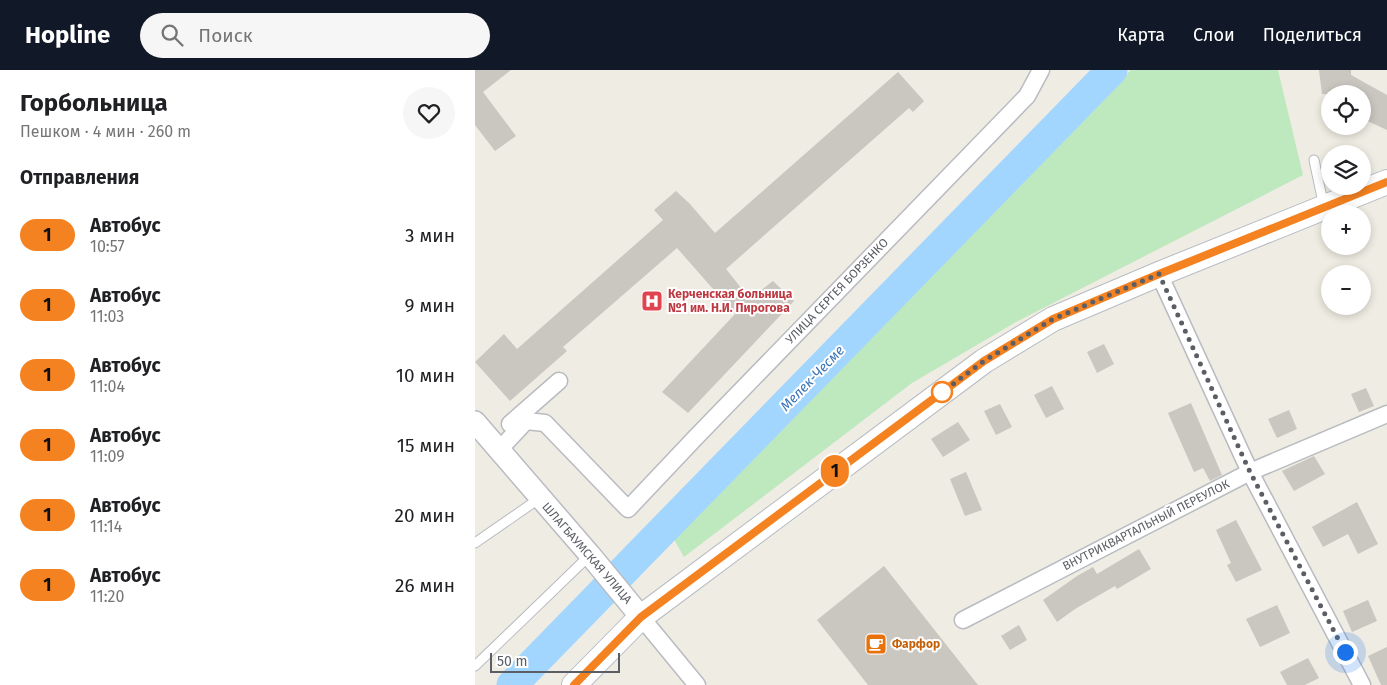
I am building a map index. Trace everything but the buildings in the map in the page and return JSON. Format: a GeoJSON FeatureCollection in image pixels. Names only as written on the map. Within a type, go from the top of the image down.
{"type":"FeatureCollection","features":[{"type":"Feature","properties":{"kind":"main road"},"geometry":{"type":"LineString","coordinates":[[1335,205],[1387,182]]}},
{"type":"Feature","properties":{"kind":"main road"},"geometry":{"type":"LineString","coordinates":[[574,685],[635,610],[984,361],[1053,319],[1159,274],[1321,210]]}},
{"type":"Feature","properties":{"kind":"street","name":"УЛИЦА СЕРГЕЯ БОРЗЕНКО"},"geometry":{"type":"LineString","coordinates":[[523,418],[545,423],[628,509],[1027,96],[1041,70]]}},
{"type":"Feature","properties":{"kind":"street"},"geometry":{"type":"LineString","coordinates":[[1159,274],[1250,472],[1362,685]]}},
{"type":"Feature","properties":{"kind":"street"},"geometry":{"type":"LineString","coordinates":[[495,446],[559,381]]}},
{"type":"Feature","properties":{"kind":"street","name":"ВНУТРИКВАРТАЛЬНЫЙ ПЕРЕУЛОК"},"geometry":{"type":"LineString","coordinates":[[963,620],[1250,472],[1387,414]]}},
{"type":"Feature","properties":{"kind":"street","name":"ШЛАГБАУМСКАЯ УЛИЦА"},"geometry":{"type":"LineString","coordinates":[[475,422],[594,559],[697,685]]}},
{"type":"Feature","properties":{"kind":"lane"},"geometry":{"type":"LineString","coordinates":[[1314,160],[1335,205]]}},
{"type":"Feature","properties":{"kind":"lane"},"geometry":{"type":"LineString","coordinates":[[475,543],[540,498]]}},
{"type":"Feature","properties":{"kind":"lane"},"geometry":{"type":"LineString","coordinates":[[475,666],[594,559]]}},
{"type":"Feature","properties":{"kind":"green space"},"geometry":{"type":"Polygon","coordinates":[[[1131,70],[1278,70],[1303,175],[1016,322],[912,383],[684,557],[671,534],[1131,70]]]}},
{"type":"Feature","properties":{"kind":"waterway","name":"Мелек-Чесме"},"geometry":{"type":"LineString","coordinates":[[512,685],[1112,70]]}},
{"type":"Feature","properties":{"kind":"bus line","name":"1"},"geometry":{"type":"LineString","coordinates":[[574,685],[641,617],[984,361],[1053,319],[1387,182]]}},
{"type":"Feature","properties":{"kind":"place","name":"Керченская больница №1 им. Н.И. Пирогова"},"geometry":{"type":"Point","coordinates":[652,301]}},
{"type":"Feature","properties":{"kind":"place","name":"Фарфор"},"geometry":{"type":"Point","coordinates":[876,644]}},
{"type":"Feature","properties":{"kind":"route"},"geometry":{"type":"LineString","coordinates":[[942,392],[937,396],[984,361],[1053,319],[1159,274],[1250,472],[1345,652]]}}]}
